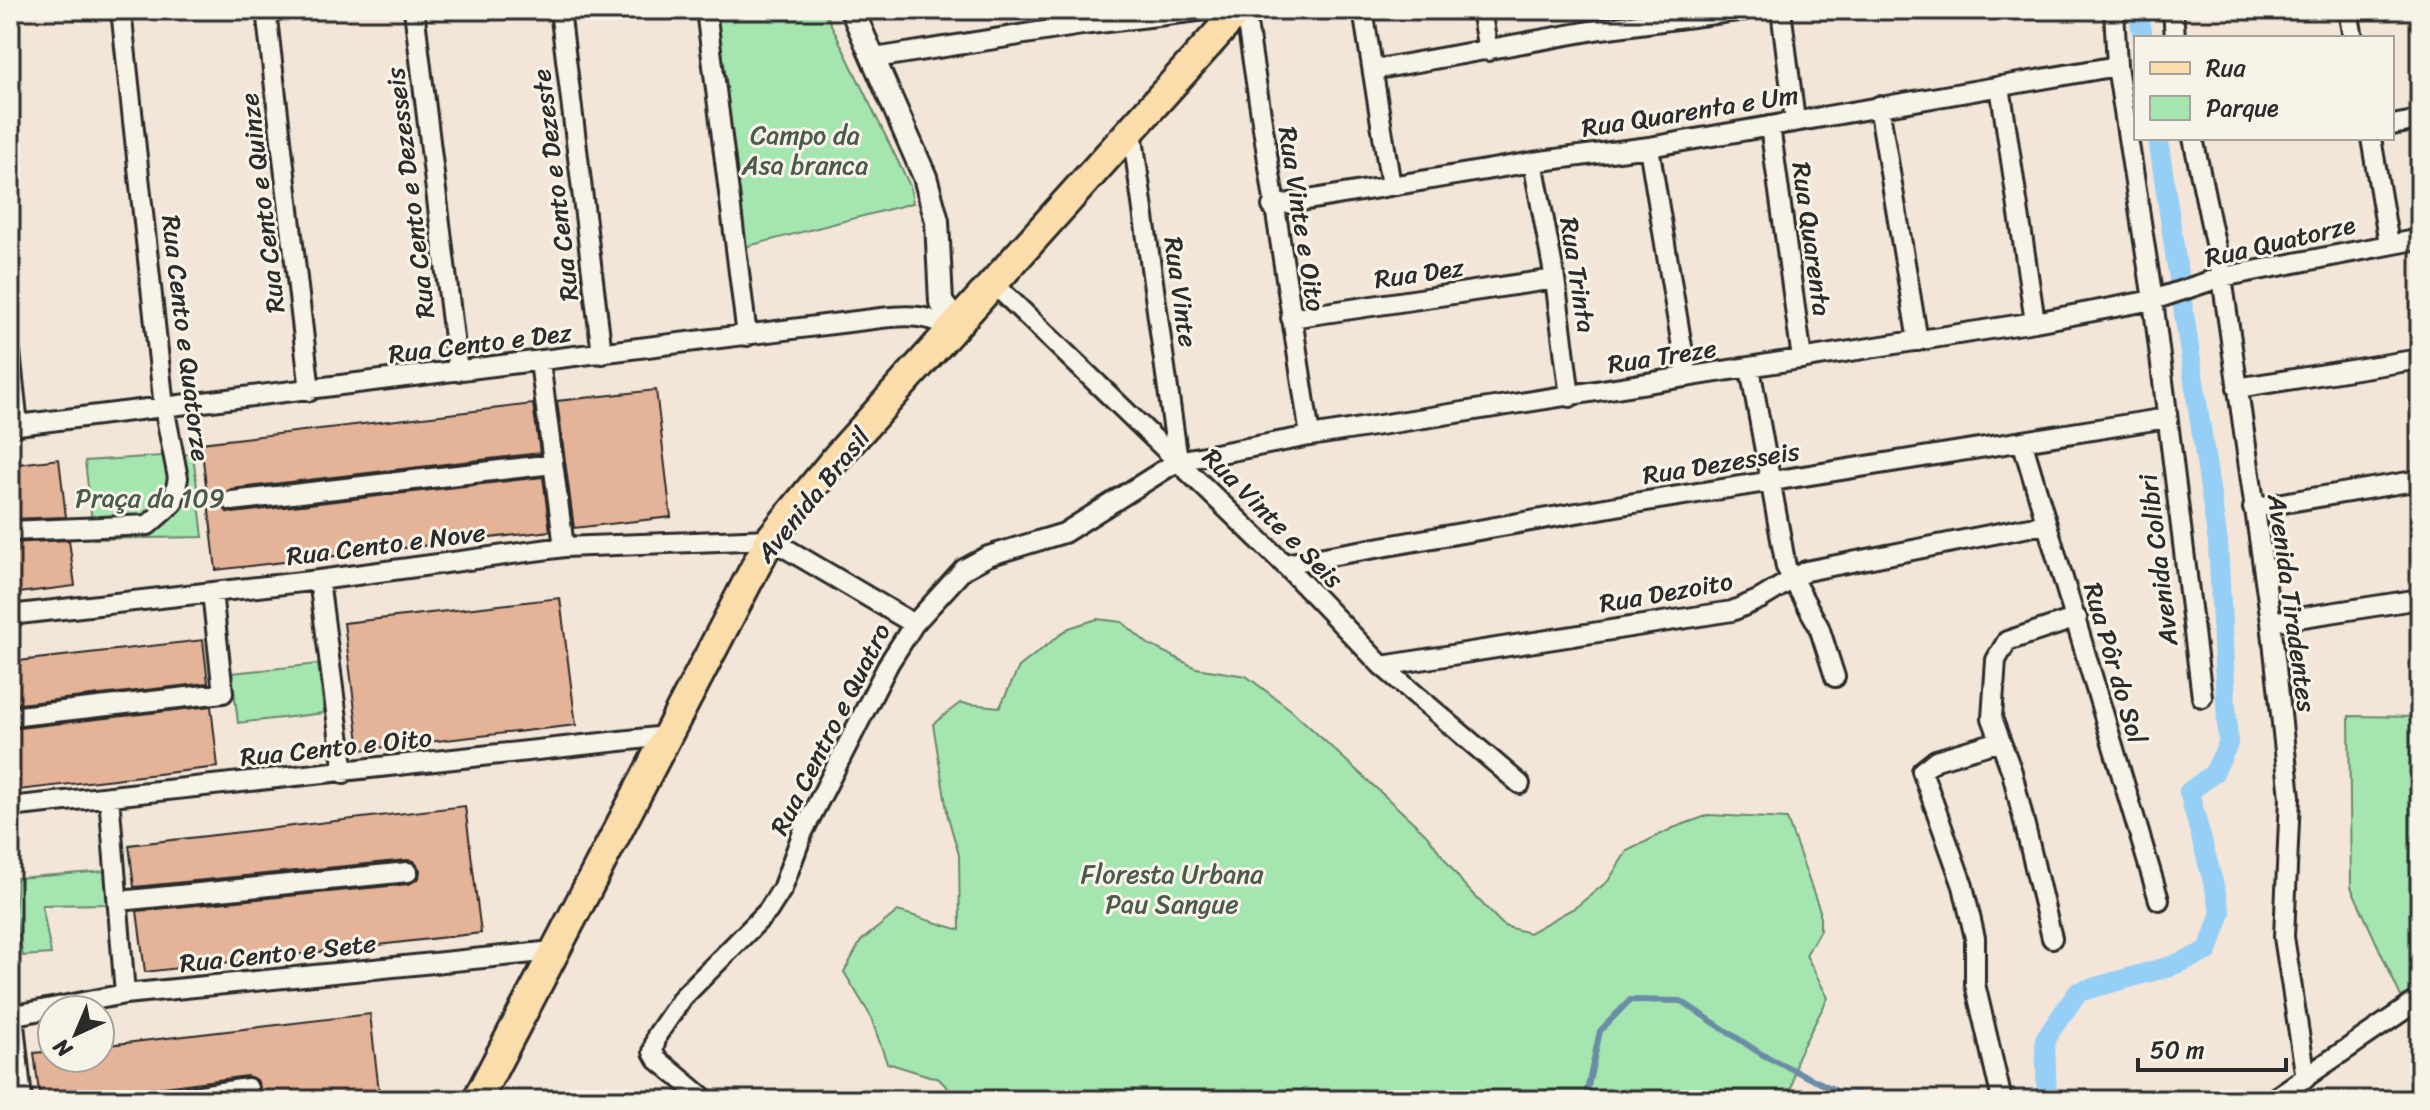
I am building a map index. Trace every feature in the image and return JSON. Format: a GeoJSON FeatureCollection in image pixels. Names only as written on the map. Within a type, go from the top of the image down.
{"type":"FeatureCollection","features":[{"type":"Feature","properties":{"kind":"main road","name":"Avenida Brasil"},"geometry":{"type":"LineString","coordinates":[[477,1100],[770,539],[837,457],[1242,10]]}},
{"type":"Feature","properties":{"kind":"street","name":"Rua Cento e Quatorze"},"geometry":{"type":"LineString","coordinates":[[10,531],[148,525],[173,503],[178,478],[164,407],[121,10]]}},
{"type":"Feature","properties":{"kind":"street","name":"Rua Cento e Quinze"},"geometry":{"type":"LineString","coordinates":[[266,10],[310,391]]}},
{"type":"Feature","properties":{"kind":"street","name":"Rua Cento e Dezesseis"},"geometry":{"type":"LineString","coordinates":[[414,10],[458,371]]}},
{"type":"Feature","properties":{"kind":"street","name":"Rua Cento e Dezeste"},"geometry":{"type":"LineString","coordinates":[[560,10],[602,354]]}},
{"type":"Feature","properties":{"kind":"street"},"geometry":{"type":"LineString","coordinates":[[706,10],[747,336]]}},
{"type":"Feature","properties":{"kind":"street"},"geometry":{"type":"LineString","coordinates":[[852,10],[925,177],[937,221],[941,302],[955,328]]}},
{"type":"Feature","properties":{"kind":"street","name":"Rua Vinte e Oito"},"geometry":{"type":"LineString","coordinates":[[1242,10],[1310,436]]}},
{"type":"Feature","properties":{"kind":"street"},"geometry":{"type":"LineString","coordinates":[[1363,10],[1391,186]]}},
{"type":"Feature","properties":{"kind":"street"},"geometry":{"type":"LineString","coordinates":[[1481,10],[1488,51]]}},
{"type":"Feature","properties":{"kind":"street"},"geometry":{"type":"LineString","coordinates":[[1598,10],[1601,29]]}},
{"type":"Feature","properties":{"kind":"street"},"geometry":{"type":"LineString","coordinates":[[1373,70],[1601,29],[1745,10]]}},
{"type":"Feature","properties":{"kind":"street"},"geometry":{"type":"LineString","coordinates":[[1781,10],[1795,121]]}},
{"type":"Feature","properties":{"kind":"street"},"geometry":{"type":"LineString","coordinates":[[2114,10],[2117,66],[2159,298],[2167,418]]}},
{"type":"Feature","properties":{"kind":"street"},"geometry":{"type":"LineString","coordinates":[[2173,10],[2175,36]]}},
{"type":"Feature","properties":{"kind":"street"},"geometry":{"type":"LineString","coordinates":[[2349,10],[2353,36]]}},
{"type":"Feature","properties":{"kind":"street"},"geometry":{"type":"LineString","coordinates":[[875,58],[1082,25],[1198,11]]}},
{"type":"Feature","properties":{"kind":"street","name":"Rua Quarenta e Um"},"geometry":{"type":"LineString","coordinates":[[1272,206],[1533,162],[1649,147],[2117,66]]}},
{"type":"Feature","properties":{"kind":"street"},"geometry":{"type":"LineString","coordinates":[[2000,86],[2035,322]]}},
{"type":"Feature","properties":{"kind":"street"},"geometry":{"type":"LineString","coordinates":[[1879,106],[1918,341]]}},
{"type":"Feature","properties":{"kind":"street"},"geometry":{"type":"LineString","coordinates":[[2394,125],[2420,120]]}},
{"type":"Feature","properties":{"kind":"street","name":"Rua Quarenta"},"geometry":{"type":"LineString","coordinates":[[1770,126],[1802,359]]}},
{"type":"Feature","properties":{"kind":"street","name":"Rua Vinte"},"geometry":{"type":"LineString","coordinates":[[1132,131],[1178,461]]}},
{"type":"Feature","properties":{"kind":"street","name":"Avenida Tiradentes"},"geometry":{"type":"LineString","coordinates":[[2193,140],[2214,281],[2237,388],[2271,622],[2290,797],[2284,937],[2306,1078]]}},
{"type":"Feature","properties":{"kind":"street"},"geometry":{"type":"LineString","coordinates":[[2371,140],[2389,244]]}},
{"type":"Feature","properties":{"kind":"street"},"geometry":{"type":"LineString","coordinates":[[1649,147],[1687,377]]}},
{"type":"Feature","properties":{"kind":"street","name":"Rua Trinta"},"geometry":{"type":"LineString","coordinates":[[1533,162],[1555,279],[1570,397]]}},
{"type":"Feature","properties":{"kind":"street","name":"Rua Quatorze"},"geometry":{"type":"LineString","coordinates":[[2159,298],[2214,281],[2420,239]]}},
{"type":"Feature","properties":{"kind":"street","name":"Rua Dez"},"geometry":{"type":"LineString","coordinates":[[1291,318],[1555,279]]}},
{"type":"Feature","properties":{"kind":"street","name":"Rua Vinte e Seis"},"geometry":{"type":"LineString","coordinates":[[994,284],[1284,564],[1382,666],[1520,784]]}},
{"type":"Feature","properties":{"kind":"street","name":"Rua Treze"},"geometry":{"type":"LineString","coordinates":[[1178,461],[1310,436],[2035,322],[2159,298]]}},
{"type":"Feature","properties":{"kind":"street","name":"Rua Cento e Dez"},"geometry":{"type":"LineString","coordinates":[[14,426],[910,315],[940,321],[955,328]]}},
{"type":"Feature","properties":{"kind":"street"},"geometry":{"type":"LineString","coordinates":[[10,352],[14,426]]}},
{"type":"Feature","properties":{"kind":"street"},"geometry":{"type":"LineString","coordinates":[[2237,388],[2420,359]]}},
{"type":"Feature","properties":{"kind":"street"},"geometry":{"type":"LineString","coordinates":[[540,362],[564,547]]}},
{"type":"Feature","properties":{"kind":"street"},"geometry":{"type":"LineString","coordinates":[[1750,368],[1791,578],[1811,609],[1835,677]]}},
{"type":"Feature","properties":{"kind":"street","name":"Rua Dezesseis"},"geometry":{"type":"LineString","coordinates":[[1284,564],[2167,418]]}},
{"type":"Feature","properties":{"kind":"street","name":"Avenida Colibri"},"geometry":{"type":"LineString","coordinates":[[2167,418],[2202,697]]}},
{"type":"Feature","properties":{"kind":"street","name":"Rua Pôr do Sol"},"geometry":{"type":"LineString","coordinates":[[2022,441],[2159,900]]}},
{"type":"Feature","properties":{"kind":"street","name":"Rua Centro e Quatro"},"geometry":{"type":"LineString","coordinates":[[706,1100],[657,1059],[653,1052],[657,1035],[683,997],[768,911],[782,889],[803,832],[855,728],[914,624],[964,569],[988,556],[1064,533],[1178,461]]}},
{"type":"Feature","properties":{"kind":"street"},"geometry":{"type":"LineString","coordinates":[[232,501],[553,464]]}},
{"type":"Feature","properties":{"kind":"street"},"geometry":{"type":"LineString","coordinates":[[2253,508],[2420,480]]}},
{"type":"Feature","properties":{"kind":"street","name":"Rua Dezoito"},"geometry":{"type":"LineString","coordinates":[[1382,666],[1732,611],[1760,599],[1806,571],[2045,524]]}},
{"type":"Feature","properties":{"kind":"street"},"geometry":{"type":"LineString","coordinates":[[770,539],[914,624]]}},
{"type":"Feature","properties":{"kind":"street","name":"Rua Cento e Nove"},"geometry":{"type":"LineString","coordinates":[[10,615],[319,580],[564,547],[770,539]]}},
{"type":"Feature","properties":{"kind":"street"},"geometry":{"type":"LineString","coordinates":[[319,580],[344,773]]}},
{"type":"Feature","properties":{"kind":"street"},"geometry":{"type":"LineString","coordinates":[[10,717],[223,693],[212,592]]}},
{"type":"Feature","properties":{"kind":"street"},"geometry":{"type":"LineString","coordinates":[[2271,622],[2420,599]]}},
{"type":"Feature","properties":{"kind":"street"},"geometry":{"type":"LineString","coordinates":[[2052,938],[2016,785],[1992,718],[1994,676],[2001,647],[2018,635],[2077,618]]}},
{"type":"Feature","properties":{"kind":"street","name":"Rua Cento e Oito"},"geometry":{"type":"LineString","coordinates":[[10,807],[666,736]]}},
{"type":"Feature","properties":{"kind":"street"},"geometry":{"type":"LineString","coordinates":[[2000,741],[1936,760],[1922,771],[1963,886],[1975,938],[1977,994],[2002,1100]]}},
{"type":"Feature","properties":{"kind":"street"},"geometry":{"type":"LineString","coordinates":[[109,796],[125,994]]}},
{"type":"Feature","properties":{"kind":"street"},"geometry":{"type":"LineString","coordinates":[[119,901],[408,872]]}},
{"type":"Feature","properties":{"kind":"street","name":"Rua Cento e Sete"},"geometry":{"type":"LineString","coordinates":[[12,1016],[125,994],[553,951]]}},
{"type":"Feature","properties":{"kind":"street"},"geometry":{"type":"LineString","coordinates":[[2272,1100],[2420,999]]}},
{"type":"Feature","properties":{"kind":"street"},"geometry":{"type":"LineString","coordinates":[[12,1016],[22,1100]]}},
{"type":"Feature","properties":{"kind":"street"},"geometry":{"type":"LineString","coordinates":[[166,1100],[248,1088]]}},
{"type":"Feature","properties":{"kind":"green space","name":"Campo da Asa branca"},"geometry":{"type":"Polygon","coordinates":[[[713,10],[824,10],[910,186],[913,203],[733,250],[713,10]]]}},
{"type":"Feature","properties":{"kind":"green space","name":"Praça da 109"},"geometry":{"type":"Polygon","coordinates":[[[193,454],[203,537],[94,539],[85,461],[193,454]]]}},
{"type":"Feature","properties":{"kind":"green space","name":"Floresta Urbana Pau Sangue"},"geometry":{"type":"Polygon","coordinates":[[[1097,619],[1122,622],[1148,644],[1196,668],[1246,676],[1290,709],[1426,834],[1465,886],[1504,926],[1529,933],[1576,907],[1608,881],[1627,851],[1673,828],[1709,815],[1787,819],[1820,911],[1820,930],[1806,955],[1828,998],[1797,1057],[1790,1100],[959,1100],[939,1079],[887,1063],[870,1015],[844,972],[861,941],[898,911],[960,930],[959,855],[948,817],[933,724],[960,703],[1000,707],[1019,667],[1069,628],[1097,619]]]}},
{"type":"Feature","properties":{"kind":"green space"},"geometry":{"type":"Polygon","coordinates":[[[318,664],[324,713],[238,723],[232,673],[318,664]]]}},
{"type":"Feature","properties":{"kind":"green space"},"geometry":{"type":"Polygon","coordinates":[[[2349,716],[2420,717],[2420,989],[2401,997],[2351,887],[2349,716]]]}},
{"type":"Feature","properties":{"kind":"green space"},"geometry":{"type":"Polygon","coordinates":[[[106,871],[109,904],[42,905],[51,954],[23,956],[15,917],[17,878],[106,871]]]}},
{"type":"Feature","properties":{"kind":"building"},"geometry":{"type":"Polygon","coordinates":[[[656,390],[671,517],[574,528],[557,401],[656,390]]]}},
{"type":"Feature","properties":{"kind":"building"},"geometry":{"type":"Polygon","coordinates":[[[533,404],[540,453],[231,489],[221,496],[220,503],[227,512],[233,513],[543,477],[550,531],[216,570],[201,443],[533,404]]]}},
{"type":"Feature","properties":{"kind":"building"},"geometry":{"type":"Polygon","coordinates":[[[59,459],[66,517],[10,519],[10,465],[59,459]]]}},
{"type":"Feature","properties":{"kind":"building"},"geometry":{"type":"Polygon","coordinates":[[[69,540],[75,586],[10,594],[10,543],[69,540]]]}},
{"type":"Feature","properties":{"kind":"building"},"geometry":{"type":"Polygon","coordinates":[[[560,598],[576,725],[360,750],[344,623],[560,598]]]}},
{"type":"Feature","properties":{"kind":"building"},"geometry":{"type":"Polygon","coordinates":[[[203,640],[208,683],[10,705],[10,662],[203,640]]]}},
{"type":"Feature","properties":{"kind":"building"},"geometry":{"type":"Polygon","coordinates":[[[211,706],[218,767],[10,791],[10,729],[211,706]]]}},
{"type":"Feature","properties":{"kind":"building"},"geometry":{"type":"Polygon","coordinates":[[[465,806],[481,933],[145,972],[137,911],[409,884],[419,878],[420,870],[414,861],[407,860],[134,887],[129,845],[465,806]]]}},
{"type":"Feature","properties":{"kind":"building"},"geometry":{"type":"Polygon","coordinates":[[[370,1014],[380,1100],[249,1100],[256,1097],[260,1087],[257,1080],[247,1076],[65,1100],[40,1100],[37,1074],[116,1074],[116,1044],[370,1014]]]}},
{"type":"Feature","properties":{"kind":"waterway"},"geometry":{"type":"LineString","coordinates":[[2138,10],[2143,36]]}},
{"type":"Feature","properties":{"kind":"waterway"},"geometry":{"type":"LineString","coordinates":[[2047,1100],[2045,1039],[2078,992],[2171,966],[2208,951],[2221,912],[2189,792],[2214,773],[2228,744],[2218,543],[2158,140]]}},
{"type":"Feature","properties":{"kind":"waterway"},"geometry":{"type":"LineString","coordinates":[[1585,1100],[1600,1031],[1630,1000],[1681,1001],[1763,1055],[1853,1099]]}}]}
